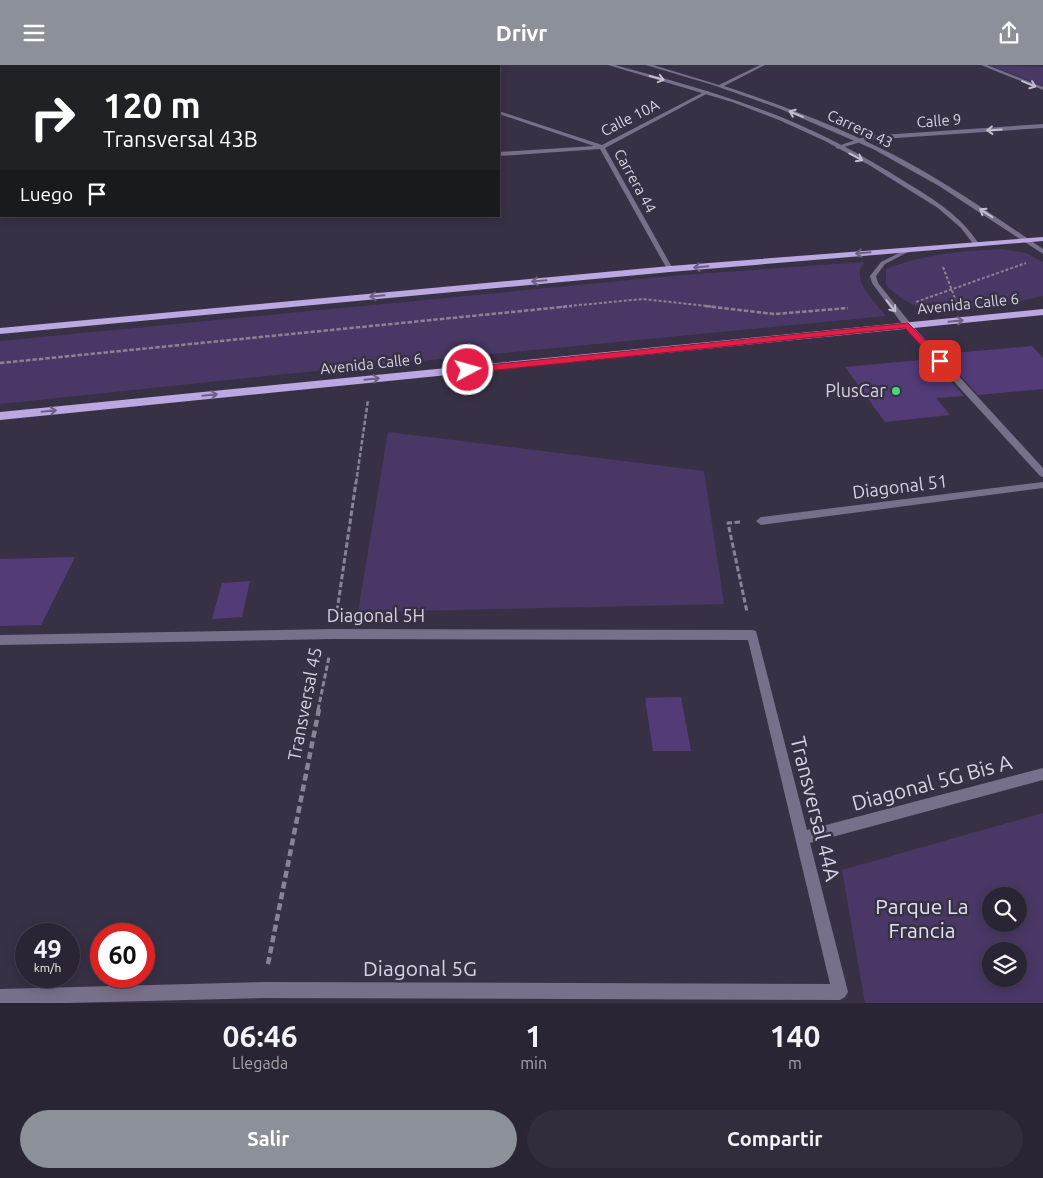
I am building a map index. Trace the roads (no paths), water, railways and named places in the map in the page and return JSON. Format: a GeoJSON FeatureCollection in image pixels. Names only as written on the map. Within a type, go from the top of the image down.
{"type":"FeatureCollection","features":[{"type":"Feature","properties":{"kind":"main road"},"geometry":{"type":"LineString","coordinates":[[0,331],[670,269],[1043,239]]}},
{"type":"Feature","properties":{"kind":"main road","name":"Avenida Calle 6"},"geometry":{"type":"LineString","coordinates":[[0,416],[1043,312]]}},
{"type":"Feature","properties":{"kind":"street","name":"Carrera 43"},"geometry":{"type":"LineString","coordinates":[[610,65],[753,108],[838,147],[893,177],[949,214],[967,229],[976,244]]}},
{"type":"Feature","properties":{"kind":"street","name":"Carrera 43"},"geometry":{"type":"LineString","coordinates":[[648,65],[721,86],[858,140],[958,195],[1043,252]]}},
{"type":"Feature","properties":{"kind":"street","name":"Calle 10A"},"geometry":{"type":"LineString","coordinates":[[500,154],[602,147],[763,65]]}},
{"type":"Feature","properties":{"kind":"street"},"geometry":{"type":"LineString","coordinates":[[982,65],[1043,89]]}},
{"type":"Feature","properties":{"kind":"street","name":"Carrera 44"},"geometry":{"type":"LineString","coordinates":[[500,112],[602,147],[670,269]]}},
{"type":"Feature","properties":{"kind":"street","name":"Calle 9"},"geometry":{"type":"LineString","coordinates":[[838,147],[867,138],[1043,127]]}},
{"type":"Feature","properties":{"kind":"street"},"geometry":{"type":"LineString","coordinates":[[911,249],[883,263],[873,276],[878,289],[908,326],[1043,474]]}},
{"type":"Feature","properties":{"kind":"street","name":"Diagonal 51"},"geometry":{"type":"LineString","coordinates":[[761,521],[1043,485]]}},
{"type":"Feature","properties":{"kind":"street","name":"Diagonal 5H"},"geometry":{"type":"LineString","coordinates":[[0,640],[333,634],[752,635]]}},
{"type":"Feature","properties":{"kind":"street","name":"Transversal 44A"},"geometry":{"type":"LineString","coordinates":[[752,635],[840,992]]}},
{"type":"Feature","properties":{"kind":"street","name":"Diagonal 5G Bis A"},"geometry":{"type":"LineString","coordinates":[[802,838],[1043,774]]}},
{"type":"Feature","properties":{"kind":"street","name":"Diagonal 5G"},"geometry":{"type":"LineString","coordinates":[[0,997],[263,989],[840,992]]}},
{"type":"Feature","properties":{"kind":"place","name":"PlusCar"},"geometry":{"type":"Point","coordinates":[896,391]}},
{"type":"Feature","properties":{"kind":"park label","name":"Parque La Francia"},"geometry":{"type":"Point","coordinates":[922,919]}}]}
